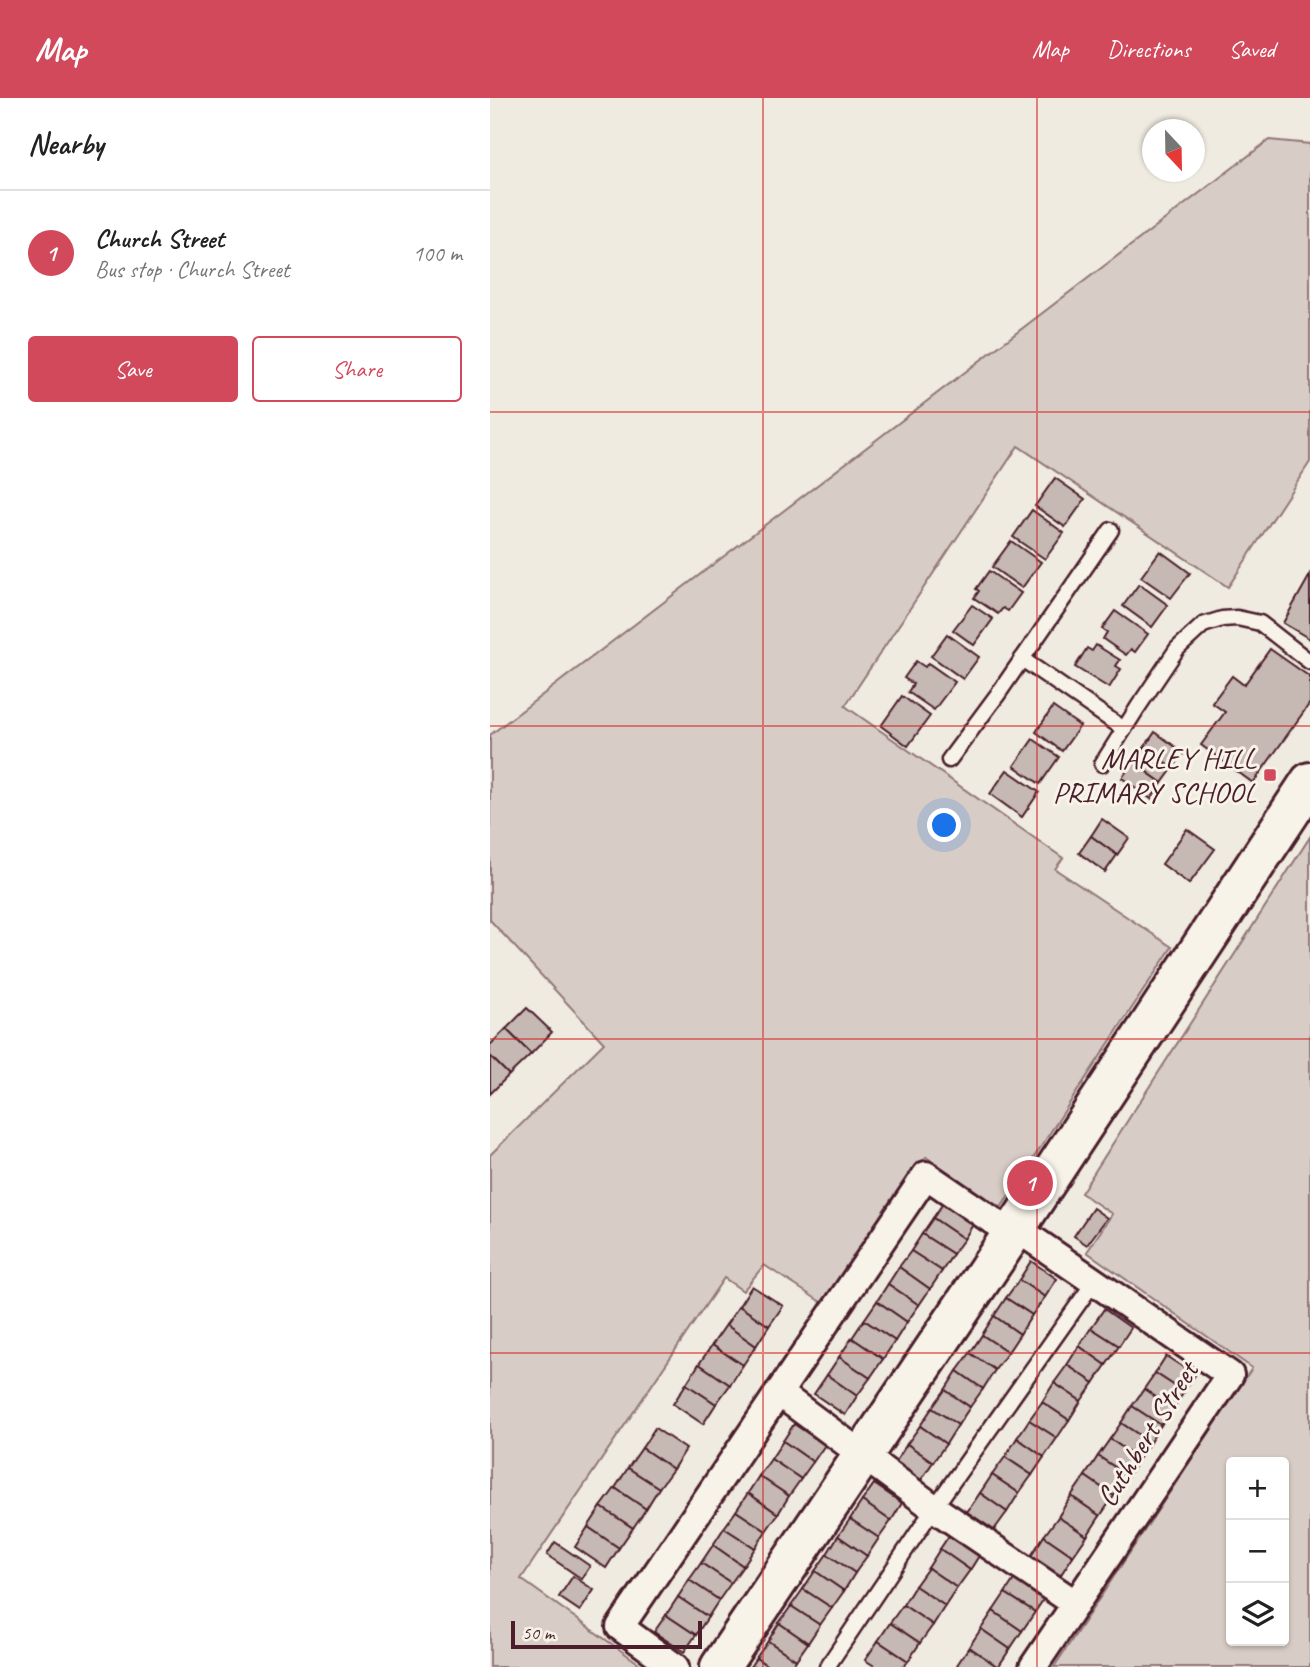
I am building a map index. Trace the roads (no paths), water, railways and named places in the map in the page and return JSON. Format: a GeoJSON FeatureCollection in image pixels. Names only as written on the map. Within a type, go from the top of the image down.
{"type":"FeatureCollection","features":[{"type":"Feature","properties":{"kind":"highway"},"geometry":{"type":"LineString","coordinates":[[720,1667],[1014,1231],[1310,782]]}},
{"type":"Feature","properties":{"kind":"street","name":"Cuthbert Street"},"geometry":{"type":"LineString","coordinates":[[779,1393],[926,1175],[1094,1282],[1230,1375],[1032,1667]]}},
{"type":"Feature","properties":{"kind":"street"},"geometry":{"type":"LineString","coordinates":[[675,1667],[620,1627],[779,1393],[934,1508],[1076,1604]]}},
{"type":"Feature","properties":{"kind":"lane"},"geometry":{"type":"LineString","coordinates":[[949,760],[1111,530]]}},
{"type":"Feature","properties":{"kind":"lane"},"geometry":{"type":"LineString","coordinates":[[1102,764],[1177,649],[1203,625],[1222,618],[1260,623],[1310,662]]}},
{"type":"Feature","properties":{"kind":"lane"},"geometry":{"type":"LineString","coordinates":[[1022,659],[1124,729]]}},
{"type":"Feature","properties":{"kind":"lane"},"geometry":{"type":"LineString","coordinates":[[827,1667],[934,1508],[1094,1282]]}},
{"type":"Feature","properties":{"kind":"place","name":"MARLEY HILL PRIMARY SCHOOL"},"geometry":{"type":"Point","coordinates":[1270,775]}},
{"type":"Feature","properties":{"kind":"place","name":"Church Street"},"geometry":{"type":"Point","coordinates":[1030,1183]}}]}
